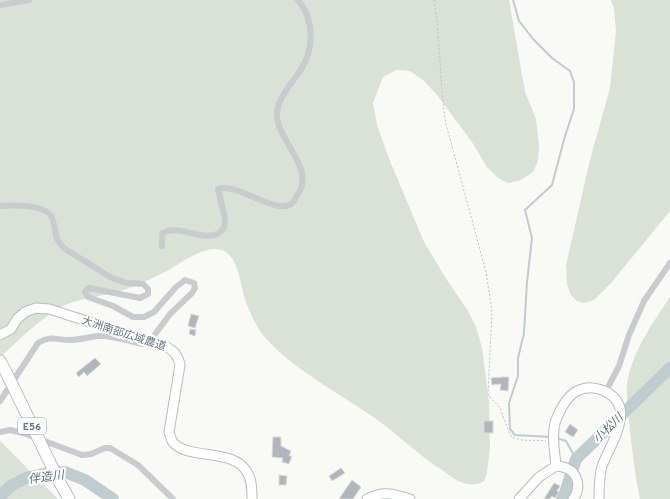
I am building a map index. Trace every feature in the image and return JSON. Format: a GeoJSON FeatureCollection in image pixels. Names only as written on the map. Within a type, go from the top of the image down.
{"type":"FeatureCollection","features":[{"type":"Feature","properties":{"kind":"highway","name":"E56"},"geometry":{"type":"LineString","coordinates":[[0,361],[68,499]]}},
{"type":"Feature","properties":{"kind":"street"},"geometry":{"type":"LineString","coordinates":[[0,5],[29,0]]}},
{"type":"Feature","properties":{"kind":"street"},"geometry":{"type":"LineString","coordinates":[[162,246],[162,234],[166,231],[181,231],[210,236],[218,234],[224,228],[225,220],[218,189],[222,187],[231,188],[266,202],[284,206],[290,204],[300,193],[303,184],[302,171],[294,153],[277,123],[277,112],[283,97],[302,69],[309,52],[311,37],[308,19],[303,5],[298,0]]}},
{"type":"Feature","properties":{"kind":"street"},"geometry":{"type":"LineString","coordinates":[[0,206],[17,205],[38,208],[48,212],[52,217],[55,234],[65,249],[112,278],[127,283],[143,284],[148,289],[148,294],[140,298],[89,288],[85,293],[88,297],[113,306],[133,317],[144,317],[154,312],[176,287],[185,280],[194,283],[195,288],[192,293],[170,314],[150,341],[143,344],[107,336],[72,340],[53,337],[38,343],[0,401]]}},
{"type":"Feature","properties":{"kind":"street"},"geometry":{"type":"LineString","coordinates":[[606,391],[618,366],[629,335],[644,301],[670,263]]}},
{"type":"Feature","properties":{"kind":"street","name":"大洲南部広域農道"},"geometry":{"type":"LineString","coordinates":[[0,335],[11,329],[17,319],[25,312],[36,308],[49,309],[165,346],[174,351],[180,365],[169,432],[172,441],[180,448],[233,458],[241,462],[248,472],[251,482],[252,499]]}},
{"type":"Feature","properties":{"kind":"street"},"geometry":{"type":"LineString","coordinates":[[556,466],[554,442],[556,422],[568,398],[577,391],[591,388],[606,391],[614,398],[620,408],[620,420],[617,432],[602,466],[599,499]]}},
{"type":"Feature","properties":{"kind":"street"},"geometry":{"type":"LineString","coordinates":[[0,432],[10,430],[82,455],[92,454],[105,448],[110,448],[138,466],[173,499]]}},
{"type":"Feature","properties":{"kind":"street"},"geometry":{"type":"LineString","coordinates":[[519,499],[539,477],[556,466],[568,468],[574,474],[578,487],[576,495],[573,499]]}},
{"type":"Feature","properties":{"kind":"street"},"geometry":{"type":"LineString","coordinates":[[367,499],[385,492],[410,499]]}},
{"type":"Feature","properties":{"kind":"path"},"geometry":{"type":"LineString","coordinates":[[434,0],[442,102],[446,124],[486,272],[492,311],[488,395],[500,408],[510,435],[513,438],[554,442]]}},
{"type":"Feature","properties":{"kind":"shaded area"},"geometry":{"type":"Polygon","coordinates":[[[0,0],[509,0],[525,92],[536,119],[539,145],[538,161],[533,172],[521,180],[508,183],[498,178],[487,167],[472,142],[437,95],[423,80],[410,71],[396,70],[383,77],[373,103],[377,125],[390,161],[424,242],[468,311],[476,327],[482,348],[489,401],[490,446],[487,473],[484,481],[479,484],[470,484],[455,479],[427,460],[376,419],[316,380],[287,359],[274,347],[258,328],[246,302],[236,266],[228,254],[222,250],[215,249],[200,252],[140,284],[113,293],[65,305],[39,322],[22,336],[0,358],[0,0]]]}},
{"type":"Feature","properties":{"kind":"shaded area"},"geometry":{"type":"Polygon","coordinates":[[[611,0],[670,0],[670,211],[611,283],[594,300],[584,303],[577,301],[570,294],[567,284],[566,265],[590,160],[610,88],[616,32],[614,8],[611,0]]]}},
{"type":"Feature","properties":{"kind":"shaded area"},"geometry":{"type":"Polygon","coordinates":[[[670,297],[670,499],[640,499],[628,411],[627,384],[633,361],[638,350],[670,297]]]}},
{"type":"Feature","properties":{"kind":"shaded area"},"geometry":{"type":"Polygon","coordinates":[[[0,441],[58,499],[0,499],[0,441]]]}},
{"type":"Feature","properties":{"kind":"building"},"geometry":{"type":"Polygon","coordinates":[[[191,314],[199,316],[195,328],[188,326],[191,314]]]}},
{"type":"Feature","properties":{"kind":"building"},"geometry":{"type":"Polygon","coordinates":[[[190,329],[196,330],[195,336],[189,334],[190,329]]]}},
{"type":"Feature","properties":{"kind":"building"},"geometry":{"type":"Polygon","coordinates":[[[95,358],[101,364],[87,376],[84,372],[79,377],[76,373],[95,358]]]}},
{"type":"Feature","properties":{"kind":"building"},"geometry":{"type":"Polygon","coordinates":[[[509,377],[508,391],[500,390],[501,384],[492,385],[491,378],[509,377]]]}},
{"type":"Feature","properties":{"kind":"building"},"geometry":{"type":"Polygon","coordinates":[[[484,421],[493,421],[493,433],[484,433],[484,421]]]}},
{"type":"Feature","properties":{"kind":"building"},"geometry":{"type":"Polygon","coordinates":[[[570,424],[578,430],[573,437],[565,432],[570,424]]]}},
{"type":"Feature","properties":{"kind":"building"},"geometry":{"type":"Polygon","coordinates":[[[273,437],[281,437],[281,446],[291,451],[289,456],[292,456],[289,464],[282,462],[283,458],[272,457],[273,437]]]}},
{"type":"Feature","properties":{"kind":"building"},"geometry":{"type":"Polygon","coordinates":[[[341,468],[345,473],[332,481],[329,476],[341,468]]]}},
{"type":"Feature","properties":{"kind":"building"},"geometry":{"type":"Polygon","coordinates":[[[279,475],[287,476],[286,485],[279,485],[279,475]]]}},
{"type":"Feature","properties":{"kind":"building"},"geometry":{"type":"Polygon","coordinates":[[[352,480],[361,487],[353,499],[339,499],[352,480]]]}},
{"type":"Feature","properties":{"kind":"building"},"geometry":{"type":"Polygon","coordinates":[[[554,483],[560,486],[557,491],[559,492],[555,498],[552,496],[550,499],[544,499],[554,483]]]}},
{"type":"Feature","properties":{"kind":"waterway"},"geometry":{"type":"LineString","coordinates":[[513,0],[519,21],[533,39],[552,58],[570,71],[574,82],[574,109],[552,185],[525,210],[532,238],[527,282],[524,333],[518,358],[518,376],[509,403],[510,429],[515,435],[551,437]]}},
{"type":"Feature","properties":{"kind":"waterway","name":"小松川"},"geometry":{"type":"LineString","coordinates":[[562,499],[576,459],[670,368]]}},
{"type":"Feature","properties":{"kind":"waterway"},"geometry":{"type":"LineString","coordinates":[[557,438],[566,441],[576,459]]}},
{"type":"Feature","properties":{"kind":"waterway","name":"伴造川"},"geometry":{"type":"LineString","coordinates":[[0,496],[12,485],[26,478],[44,474],[65,472],[85,480],[113,499]]}}]}
